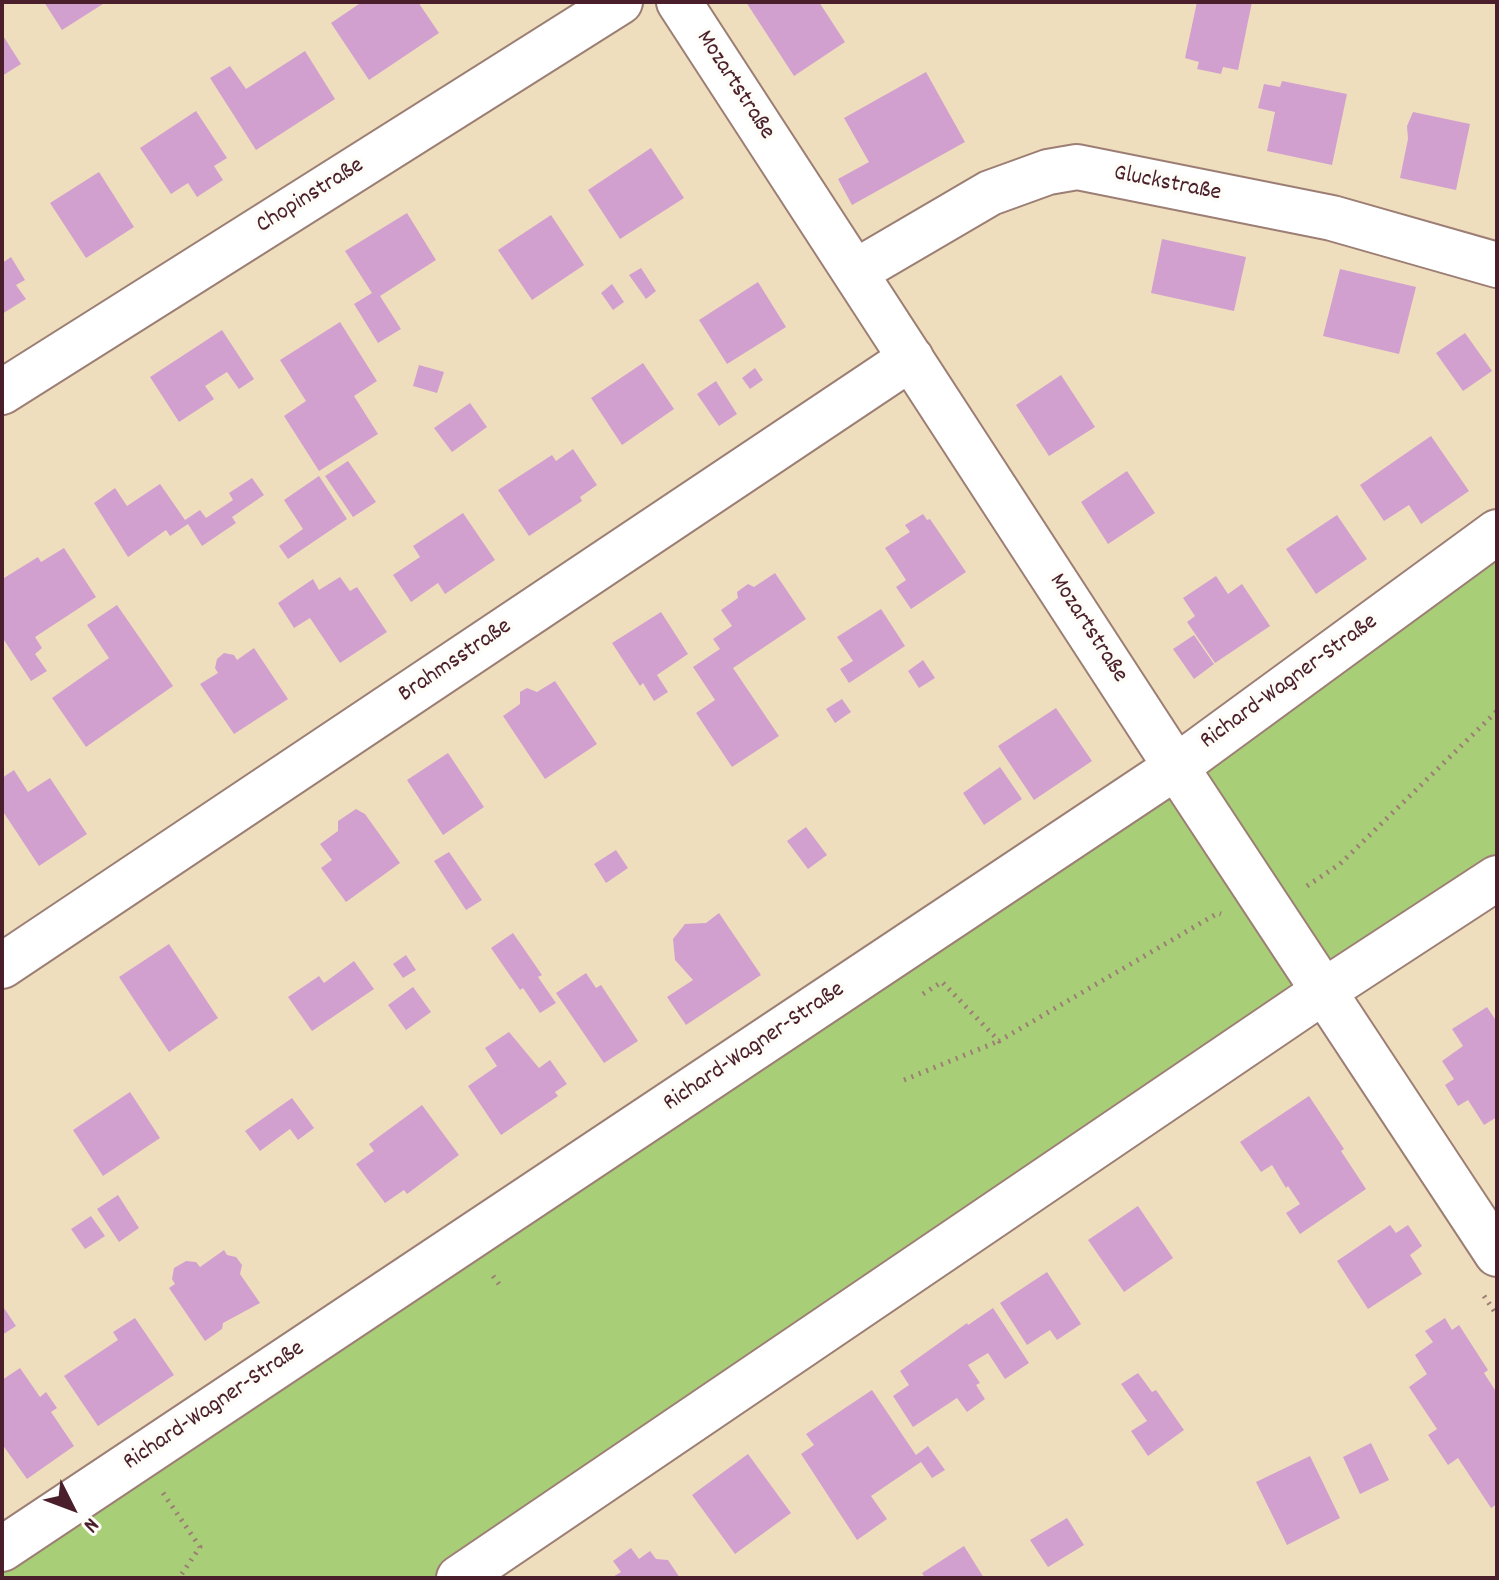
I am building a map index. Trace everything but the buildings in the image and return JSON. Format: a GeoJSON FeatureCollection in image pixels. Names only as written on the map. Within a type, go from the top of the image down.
{"type":"FeatureCollection","features":[{"type":"Feature","properties":{"kind":"street","name":"Chopinstraße"},"geometry":{"type":"LineString","coordinates":[[2,392],[620,2]]}},
{"type":"Feature","properties":{"kind":"street","name":"Mozartstraße"},"geometry":{"type":"LineString","coordinates":[[679,2],[1324,991],[1489,1272]]}},
{"type":"Feature","properties":{"kind":"street","name":"Gluckstraße"},"geometry":{"type":"LineString","coordinates":[[855,272],[990,193],[1048,172],[1077,167],[1332,218],[1497,265]]}},
{"type":"Feature","properties":{"kind":"street","name":"Brahmsstraße"},"geometry":{"type":"LineString","coordinates":[[2,966],[911,358]]}},
{"type":"Feature","properties":{"kind":"street","name":"Richard-Wagner-Straße"},"geometry":{"type":"LineString","coordinates":[[2,1549],[1176,767],[1497,532]]}},
{"type":"Feature","properties":{"kind":"street"},"geometry":{"type":"LineString","coordinates":[[459,1578],[1324,991],[1497,878]]}},
{"type":"Feature","properties":{"kind":"path"},"geometry":{"type":"LineString","coordinates":[[904,1080],[999,1041],[1218,913],[1248,917],[1271,910],[1340,864],[1497,711]]}},
{"type":"Feature","properties":{"kind":"path"},"geometry":{"type":"LineString","coordinates":[[915,999],[942,982],[999,1041]]}},
{"type":"Feature","properties":{"kind":"path"},"geometry":{"type":"LineString","coordinates":[[481,1285],[507,1268]]}},
{"type":"Feature","properties":{"kind":"path"},"geometry":{"type":"LineString","coordinates":[[1489,1272],[1497,1315]]}},
{"type":"Feature","properties":{"kind":"path"},"geometry":{"type":"LineString","coordinates":[[175,1485],[163,1493],[200,1547],[179,1578]]}},
{"type":"Feature","properties":{"kind":"green space"},"geometry":{"type":"Polygon","coordinates":[[[1497,532],[1497,878],[459,1578],[2,1578],[2,1550],[1497,532]]]}}]}
